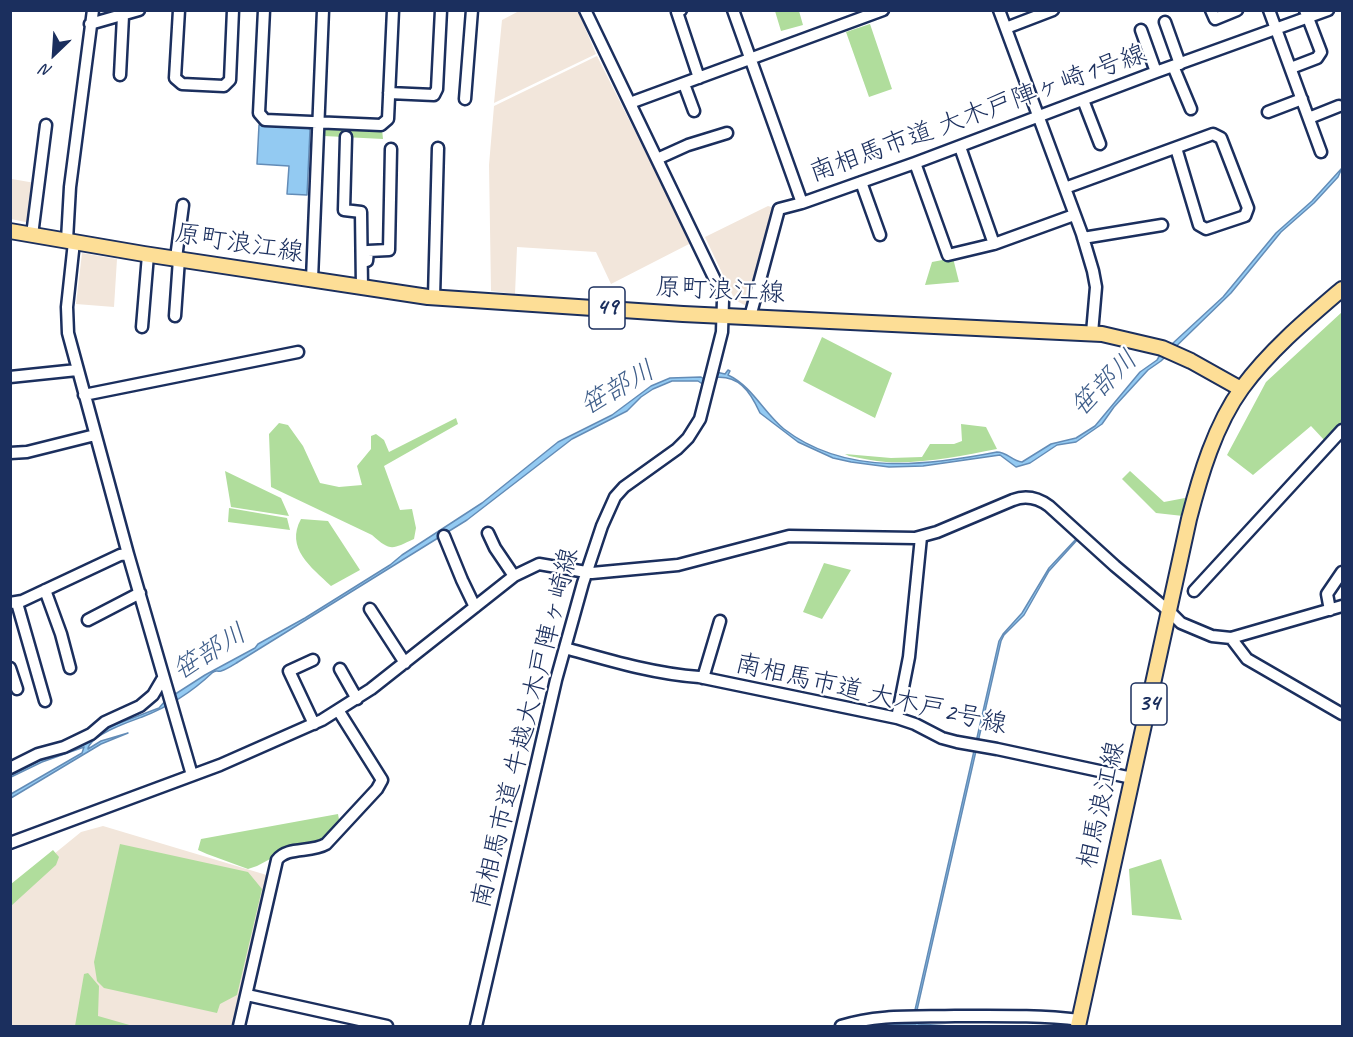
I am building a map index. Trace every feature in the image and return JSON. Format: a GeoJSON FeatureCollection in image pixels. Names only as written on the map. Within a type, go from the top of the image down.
{"type":"FeatureCollection","features":[{"type":"Feature","properties":{"kind":"main road","name":"原町浪江線"},"geometry":{"type":"LineString","coordinates":[[10,231],[33,229],[70,242],[434,297],[724,316],[1092,333],[1144,342],[1180,356],[1241,389]]}},
{"type":"Feature","properties":{"kind":"main road","name":"34"},"geometry":{"type":"LineString","coordinates":[[1241,389],[1265,360],[1342,289]]}},
{"type":"Feature","properties":{"kind":"main road","name":"相馬浪江線"},"geometry":{"type":"LineString","coordinates":[[1079,1024],[1189,519],[1202,472],[1231,406],[1241,389]]}},
{"type":"Feature","properties":{"kind":"street"},"geometry":{"type":"LineString","coordinates":[[93,10],[70,187],[68,333],[128,554],[192,775]]}},
{"type":"Feature","properties":{"kind":"street"},"geometry":{"type":"LineString","coordinates":[[90,24],[139,10]]}},
{"type":"Feature","properties":{"kind":"street"},"geometry":{"type":"LineString","coordinates":[[179,10],[176,78],[182,84],[224,86],[230,80],[233,10]]}},
{"type":"Feature","properties":{"kind":"street"},"geometry":{"type":"LineString","coordinates":[[264,10],[259,113],[265,120],[381,125],[388,119],[393,10]]}},
{"type":"Feature","properties":{"kind":"street"},"geometry":{"type":"LineString","coordinates":[[312,279],[323,10]]}},
{"type":"Feature","properties":{"kind":"street"},"geometry":{"type":"LineString","coordinates":[[389,93],[434,95],[437,89],[441,10]]}},
{"type":"Feature","properties":{"kind":"street"},"geometry":{"type":"LineString","coordinates":[[465,99],[472,10]]}},
{"type":"Feature","properties":{"kind":"street","name":"南相馬市道 牛越大木戸陣ヶ崎線"},"geometry":{"type":"LineString","coordinates":[[476,1026],[565,648],[602,526],[615,497],[624,487],[683,444],[700,419],[716,362],[724,316],[723,300],[717,284],[585,10]]}},
{"type":"Feature","properties":{"kind":"street","name":"南相馬市道 大木戸陣ヶ崎1号線"},"geometry":{"type":"LineString","coordinates":[[733,10],[802,203],[960,147],[1276,28],[1306,14],[1328,10]]}},
{"type":"Feature","properties":{"kind":"street"},"geometry":{"type":"LineString","coordinates":[[630,103],[883,10]]}},
{"type":"Feature","properties":{"kind":"street"},"geometry":{"type":"LineString","coordinates":[[999,10],[1094,272],[1096,287],[1092,333]]}},
{"type":"Feature","properties":{"kind":"street"},"geometry":{"type":"LineString","coordinates":[[1006,28],[1053,10]]}},
{"type":"Feature","properties":{"kind":"street"},"geometry":{"type":"LineString","coordinates":[[1212,10],[1215,19],[1237,10]]}},
{"type":"Feature","properties":{"kind":"street"},"geometry":{"type":"LineString","coordinates":[[1269,10],[1321,152]]}},
{"type":"Feature","properties":{"kind":"street"},"geometry":{"type":"LineString","coordinates":[[678,11],[699,78]]}},
{"type":"Feature","properties":{"kind":"street"},"geometry":{"type":"LineString","coordinates":[[1291,68],[1317,58],[1321,52],[1306,14]]}},
{"type":"Feature","properties":{"kind":"street"},"geometry":{"type":"LineString","coordinates":[[120,75],[123,16]]}},
{"type":"Feature","properties":{"kind":"street"},"geometry":{"type":"LineString","coordinates":[[1165,22],[1191,109]]}},
{"type":"Feature","properties":{"kind":"street"},"geometry":{"type":"LineString","coordinates":[[1141,30],[1156,72]]}},
{"type":"Feature","properties":{"kind":"street"},"geometry":{"type":"LineString","coordinates":[[684,84],[694,111]]}},
{"type":"Feature","properties":{"kind":"street"},"geometry":{"type":"LineString","coordinates":[[1269,112],[1302,99]]}},
{"type":"Feature","properties":{"kind":"street"},"geometry":{"type":"LineString","coordinates":[[1083,100],[1100,144]]}},
{"type":"Feature","properties":{"kind":"street"},"geometry":{"type":"LineString","coordinates":[[1309,118],[1339,106]]}},
{"type":"Feature","properties":{"kind":"street"},"geometry":{"type":"LineString","coordinates":[[33,229],[46,125]]}},
{"type":"Feature","properties":{"kind":"street"},"geometry":{"type":"LineString","coordinates":[[657,159],[686,148],[688,145],[727,133]]}},
{"type":"Feature","properties":{"kind":"street"},"geometry":{"type":"LineString","coordinates":[[1065,188],[1213,134],[1221,138],[1248,208],[1245,216],[1206,229],[1199,225],[1176,148]]}},
{"type":"Feature","properties":{"kind":"street"},"geometry":{"type":"LineString","coordinates":[[346,137],[344,210],[361,212],[364,288]]}},
{"type":"Feature","properties":{"kind":"street"},"geometry":{"type":"LineString","coordinates":[[960,147],[994,244]]}},
{"type":"Feature","properties":{"kind":"street"},"geometry":{"type":"LineString","coordinates":[[434,297],[438,148]]}},
{"type":"Feature","properties":{"kind":"street"},"geometry":{"type":"LineString","coordinates":[[364,288],[368,251],[389,250],[391,149]]}},
{"type":"Feature","properties":{"kind":"street"},"geometry":{"type":"LineString","coordinates":[[915,163],[948,255],[994,244],[1074,215]]}},
{"type":"Feature","properties":{"kind":"street"},"geometry":{"type":"LineString","coordinates":[[861,182],[880,235]]}},
{"type":"Feature","properties":{"kind":"street"},"geometry":{"type":"LineString","coordinates":[[750,317],[779,209],[802,203]]}},
{"type":"Feature","properties":{"kind":"street"},"geometry":{"type":"LineString","coordinates":[[175,316],[183,204]]}},
{"type":"Feature","properties":{"kind":"street"},"geometry":{"type":"LineString","coordinates":[[1083,238],[1162,225]]}},
{"type":"Feature","properties":{"kind":"street"},"geometry":{"type":"LineString","coordinates":[[142,327],[148,255]]}},
{"type":"Feature","properties":{"kind":"street"},"geometry":{"type":"LineString","coordinates":[[84,395],[298,352]]}},
{"type":"Feature","properties":{"kind":"street"},"geometry":{"type":"LineString","coordinates":[[10,377],[77,370]]}},
{"type":"Feature","properties":{"kind":"street"},"geometry":{"type":"LineString","coordinates":[[1194,591],[1342,430]]}},
{"type":"Feature","properties":{"kind":"street"},"geometry":{"type":"LineString","coordinates":[[10,453],[27,452],[95,435]]}},
{"type":"Feature","properties":{"kind":"street"},"geometry":{"type":"LineString","coordinates":[[10,843],[192,775],[276,742],[314,724],[357,699],[514,576],[539,564],[586,573],[645,570],[678,565],[789,536],[921,537],[1013,500],[1030,498],[1049,506],[1180,623],[1212,636],[1231,638],[1342,606]]}},
{"type":"Feature","properties":{"kind":"street"},"geometry":{"type":"LineString","coordinates":[[488,533],[514,576]]}},
{"type":"Feature","properties":{"kind":"street"},"geometry":{"type":"LineString","coordinates":[[444,536],[475,607]]}},
{"type":"Feature","properties":{"kind":"street"},"geometry":{"type":"LineString","coordinates":[[897,718],[909,657],[921,537]]}},
{"type":"Feature","properties":{"kind":"street"},"geometry":{"type":"LineString","coordinates":[[45,701],[14,603],[120,555],[128,554]]}},
{"type":"Feature","properties":{"kind":"street"},"geometry":{"type":"LineString","coordinates":[[1330,610],[1328,594],[1342,572]]}},
{"type":"Feature","properties":{"kind":"street"},"geometry":{"type":"LineString","coordinates":[[45,590],[61,634],[70,668]]}},
{"type":"Feature","properties":{"kind":"street"},"geometry":{"type":"LineString","coordinates":[[88,620],[140,593]]}},
{"type":"Feature","properties":{"kind":"street"},"geometry":{"type":"LineString","coordinates":[[370,609],[405,663]]}},
{"type":"Feature","properties":{"kind":"street"},"geometry":{"type":"LineString","coordinates":[[703,678],[720,621]]}},
{"type":"Feature","properties":{"kind":"street"},"geometry":{"type":"LineString","coordinates":[[1231,638],[1247,659],[1342,714]]}},
{"type":"Feature","properties":{"kind":"street","name":"南相馬市道 大木戸2号線"},"geometry":{"type":"LineString","coordinates":[[565,648],[648,668],[897,718],[915,724],[942,738],[957,742],[997,748],[1132,778]]}},
{"type":"Feature","properties":{"kind":"street"},"geometry":{"type":"LineString","coordinates":[[313,660],[289,671],[314,724]]}},
{"type":"Feature","properties":{"kind":"street"},"geometry":{"type":"LineString","coordinates":[[10,668],[17,689]]}},
{"type":"Feature","properties":{"kind":"street"},"geometry":{"type":"LineString","coordinates":[[340,669],[357,699]]}},
{"type":"Feature","properties":{"kind":"street"},"geometry":{"type":"LineString","coordinates":[[10,768],[38,754],[64,747],[91,734],[105,722],[140,706],[165,682]]}},
{"type":"Feature","properties":{"kind":"street"},"geometry":{"type":"LineString","coordinates":[[239,1026],[274,867],[281,855],[286,852],[305,851],[326,844],[378,789],[382,780],[338,710]]}},
{"type":"Feature","properties":{"kind":"street"},"geometry":{"type":"LineString","coordinates":[[247,995],[387,1026]]}},
{"type":"Feature","properties":{"kind":"street"},"geometry":{"type":"LineString","coordinates":[[841,1026],[864,1020],[898,1017],[1029,1016],[1079,1024]]}},
{"type":"Feature","properties":{"kind":"shaded area"},"geometry":{"type":"Polygon","coordinates":[[[519,11],[578,11],[596,54],[494,103],[502,20],[519,11]]]}},
{"type":"Feature","properties":{"kind":"shaded area"},"geometry":{"type":"Polygon","coordinates":[[[597,56],[691,243],[611,284],[596,252],[517,247],[515,294],[491,291],[489,165],[494,106],[597,56]]]}},
{"type":"Feature","properties":{"kind":"shaded area"},"geometry":{"type":"Polygon","coordinates":[[[12,179],[35,183],[30,223],[11,219],[12,179]]]}},
{"type":"Feature","properties":{"kind":"shaded area"},"geometry":{"type":"Polygon","coordinates":[[[768,206],[775,208],[750,308],[733,296],[705,237],[768,206]]]}},
{"type":"Feature","properties":{"kind":"shaded area"},"geometry":{"type":"Polygon","coordinates":[[[82,253],[117,259],[114,307],[76,304],[82,253]]]}},
{"type":"Feature","properties":{"kind":"shaded area"},"geometry":{"type":"Polygon","coordinates":[[[103,826],[270,876],[236,1026],[11,1026],[11,889],[81,832],[103,826]]]}},
{"type":"Feature","properties":{"kind":"green space"},"geometry":{"type":"Polygon","coordinates":[[[775,11],[799,11],[803,25],[781,31],[775,11]]]}},
{"type":"Feature","properties":{"kind":"green space"},"geometry":{"type":"Polygon","coordinates":[[[870,24],[892,89],[869,97],[846,32],[870,24]]]}},
{"type":"Feature","properties":{"kind":"green space"},"geometry":{"type":"Polygon","coordinates":[[[329,126],[382,129],[383,139],[324,136],[324,130],[329,126]]]}},
{"type":"Feature","properties":{"kind":"green space"},"geometry":{"type":"Polygon","coordinates":[[[953,258],[959,282],[925,285],[932,262],[953,258]]]}},
{"type":"Feature","properties":{"kind":"green space"},"geometry":{"type":"Polygon","coordinates":[[[1342,312],[1342,423],[1326,442],[1311,426],[1253,475],[1227,455],[1266,382],[1342,312]]]}},
{"type":"Feature","properties":{"kind":"green space"},"geometry":{"type":"Polygon","coordinates":[[[822,337],[892,373],[875,418],[803,381],[822,337]]]}},
{"type":"Feature","properties":{"kind":"green space"},"geometry":{"type":"Polygon","coordinates":[[[456,418],[458,424],[384,466],[400,510],[412,509],[416,528],[414,539],[396,547],[383,544],[372,535],[271,487],[269,434],[279,423],[288,425],[303,446],[320,483],[339,487],[362,485],[357,466],[371,449],[371,436],[376,434],[384,440],[389,452],[456,418]]]}},
{"type":"Feature","properties":{"kind":"green space"},"geometry":{"type":"Polygon","coordinates":[[[961,424],[986,427],[997,449],[914,462],[877,461],[845,454],[891,458],[922,457],[930,444],[954,444],[962,441],[961,424]]]}},
{"type":"Feature","properties":{"kind":"green space"},"geometry":{"type":"Polygon","coordinates":[[[225,471],[281,498],[289,516],[231,507],[225,471]]]}},
{"type":"Feature","properties":{"kind":"green space"},"geometry":{"type":"Polygon","coordinates":[[[1130,471],[1164,502],[1185,498],[1183,516],[1156,513],[1122,479],[1130,471]]]}},
{"type":"Feature","properties":{"kind":"green space"},"geometry":{"type":"Polygon","coordinates":[[[229,508],[287,518],[290,530],[228,522],[229,508]]]}},
{"type":"Feature","properties":{"kind":"green space"},"geometry":{"type":"Polygon","coordinates":[[[301,519],[328,521],[360,570],[331,586],[308,564],[298,548],[297,529],[301,519]]]}},
{"type":"Feature","properties":{"kind":"green space"},"geometry":{"type":"Polygon","coordinates":[[[824,563],[851,570],[822,619],[803,612],[824,563]]]}},
{"type":"Feature","properties":{"kind":"green space"},"geometry":{"type":"Polygon","coordinates":[[[338,814],[340,825],[325,842],[287,850],[248,869],[198,850],[201,839],[338,814]]]}},
{"type":"Feature","properties":{"kind":"green space"},"geometry":{"type":"Polygon","coordinates":[[[120,844],[248,872],[262,889],[237,995],[220,1004],[217,1013],[104,988],[97,981],[94,962],[120,844]]]}},
{"type":"Feature","properties":{"kind":"green space"},"geometry":{"type":"Polygon","coordinates":[[[53,850],[59,857],[56,865],[11,906],[11,884],[53,850]]]}},
{"type":"Feature","properties":{"kind":"green space"},"geometry":{"type":"Polygon","coordinates":[[[1161,859],[1182,920],[1132,915],[1129,869],[1161,859]]]}},
{"type":"Feature","properties":{"kind":"green space"},"geometry":{"type":"Polygon","coordinates":[[[88,973],[99,986],[98,1016],[133,1026],[75,1026],[84,974],[88,973]]]}},
{"type":"Feature","properties":{"kind":"water"},"geometry":{"type":"Polygon","coordinates":[[[259,125],[308,127],[310,130],[307,195],[287,194],[289,166],[257,164],[259,125]]]}},
{"type":"Feature","properties":{"kind":"water"},"geometry":{"type":"Polygon","coordinates":[[[1342,168],[1338,177],[1314,203],[1281,232],[1231,293],[1161,361],[1148,370],[1114,407],[1102,424],[1076,442],[1057,445],[1030,463],[1016,467],[1000,455],[923,466],[889,467],[851,462],[833,458],[798,442],[760,413],[747,391],[736,381],[729,378],[711,378],[704,385],[698,381],[672,381],[641,397],[627,411],[572,439],[467,520],[232,666],[214,672],[170,704],[102,734],[90,744],[88,749],[101,741],[128,733],[101,744],[11,798],[11,794],[82,753],[84,747],[42,762],[11,777],[11,775],[66,751],[114,725],[159,708],[166,700],[205,675],[255,648],[258,644],[305,618],[390,565],[482,503],[558,442],[612,415],[651,386],[670,378],[701,377],[704,379],[716,372],[725,374],[728,370],[730,371],[728,375],[744,386],[784,429],[808,444],[859,461],[914,463],[997,452],[1022,462],[1051,444],[1076,438],[1095,426],[1140,372],[1157,360],[1223,297],[1276,233],[1312,201],[1342,168]]]}},
{"type":"Feature","properties":{"kind":"water"},"geometry":{"type":"Polygon","coordinates":[[[1077,538],[1049,571],[1024,615],[1001,641],[917,1010],[918,1024],[950,1026],[881,1026],[916,1024],[915,1010],[999,641],[1022,613],[1049,568],[1077,538]]]}},
{"type":"Feature","properties":{"kind":"water label","name":"笹部川"},"geometry":{"type":"Point","coordinates":[1105,384]}},
{"type":"Feature","properties":{"kind":"water label","name":"笹部川"},"geometry":{"type":"Point","coordinates":[618,389]}},
{"type":"Feature","properties":{"kind":"water label","name":"笹部川"},"geometry":{"type":"Point","coordinates":[210,653]}}]}
